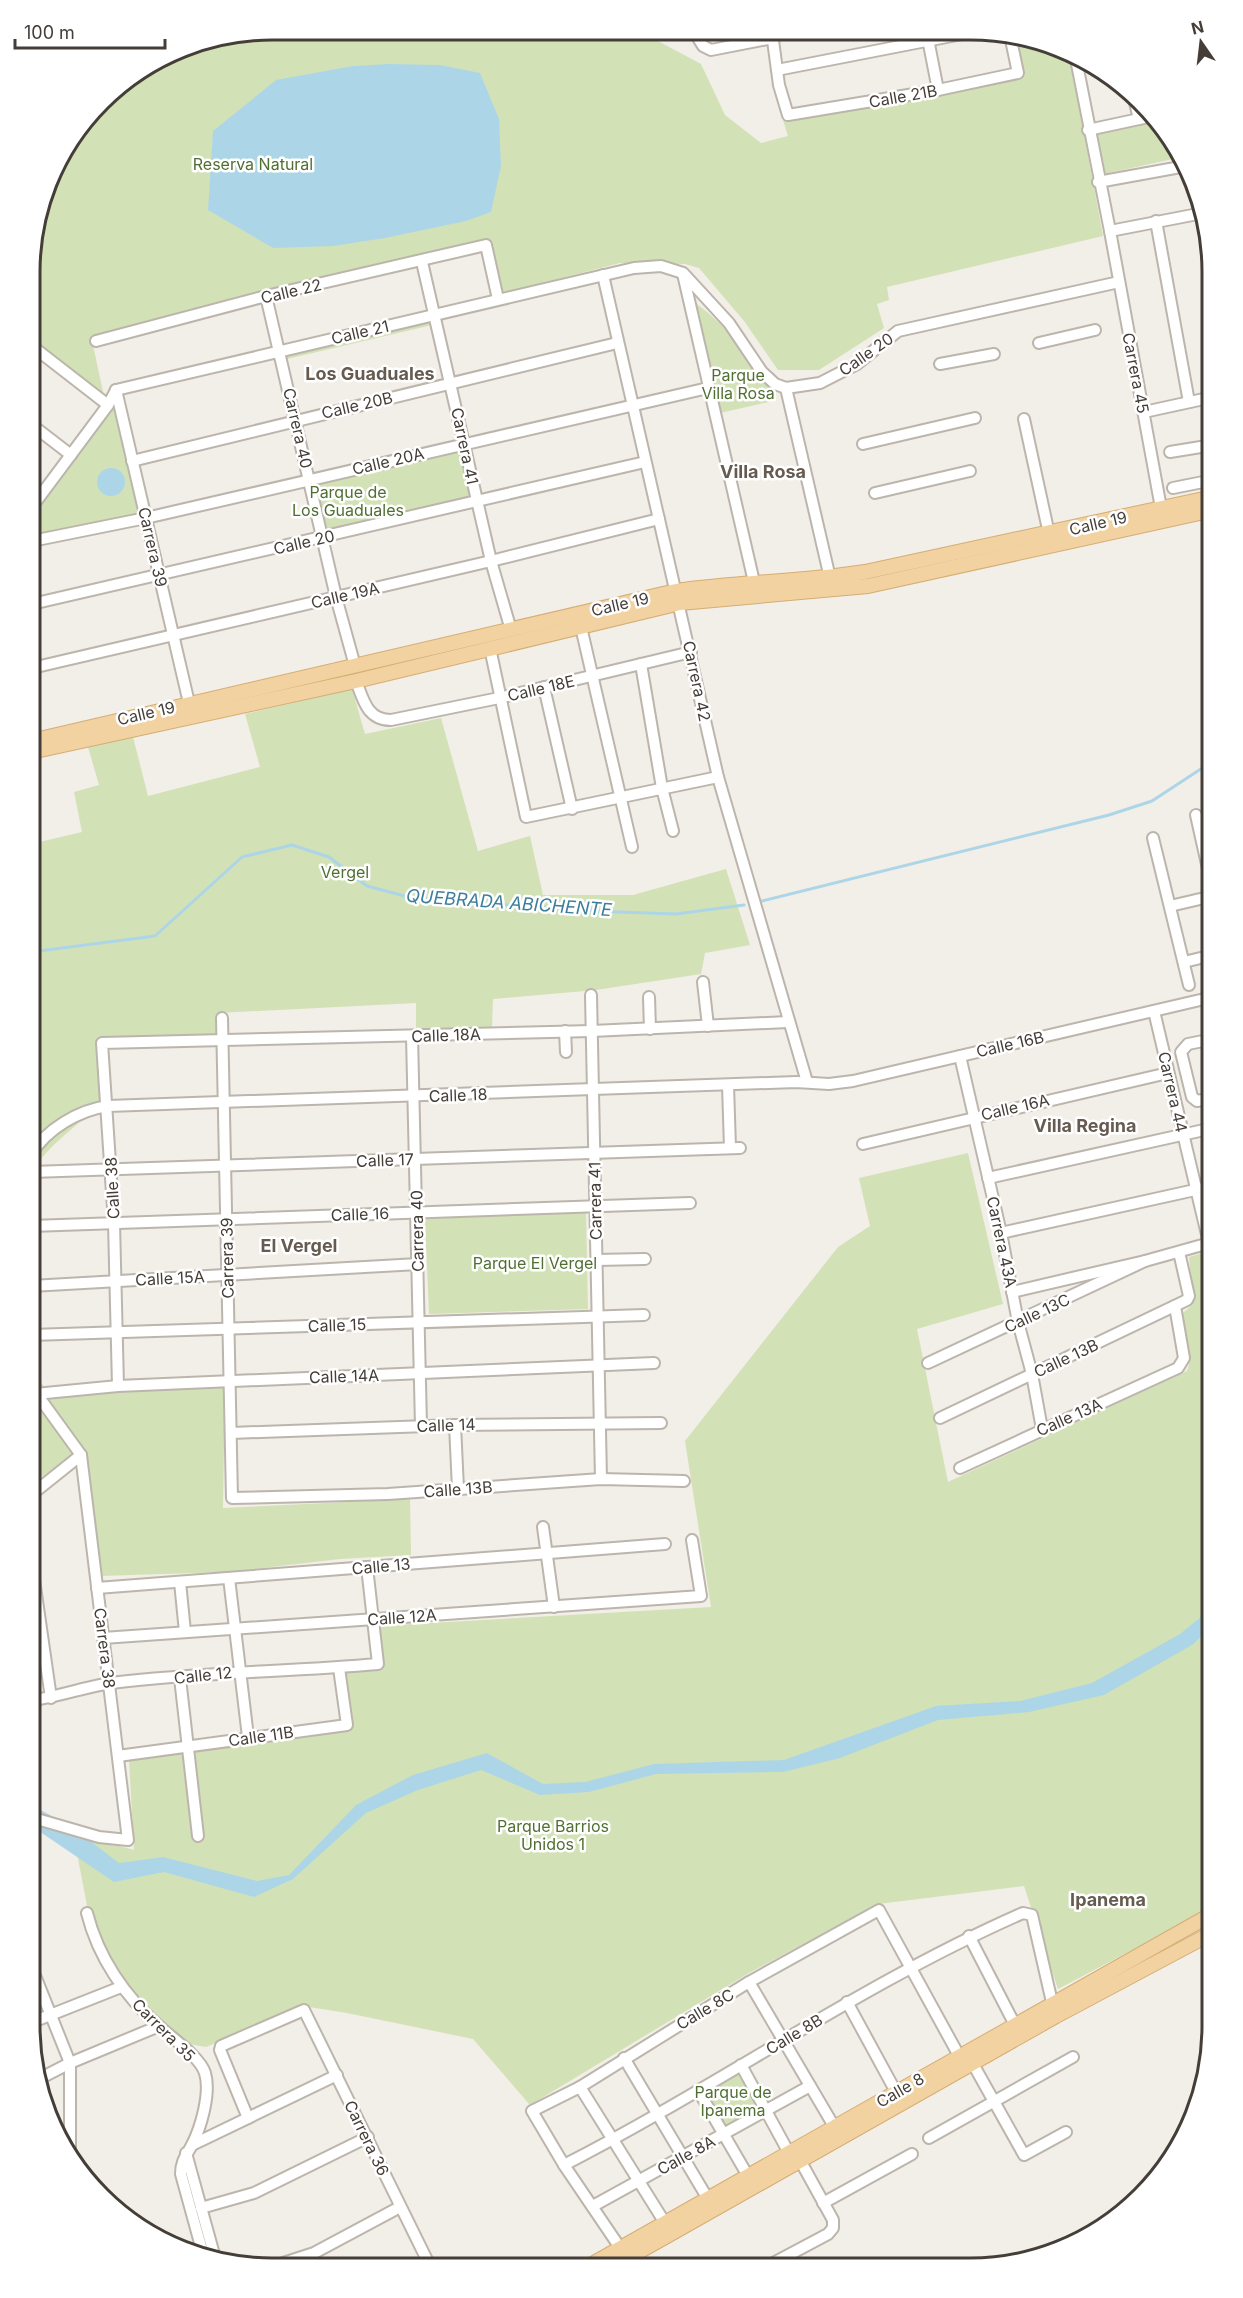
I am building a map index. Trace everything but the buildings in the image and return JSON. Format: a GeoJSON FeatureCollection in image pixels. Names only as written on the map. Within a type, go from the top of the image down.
{"type":"FeatureCollection","features":[{"type":"Feature","properties":{"kind":"main road","name":"Calle 19"},"geometry":{"type":"LineString","coordinates":[[40,739],[511,630],[754,582],[830,578],[1049,534],[1202,499]]}},
{"type":"Feature","properties":{"kind":"main road","name":"Calle 19"},"geometry":{"type":"LineString","coordinates":[[40,750],[356,681],[581,627],[678,597],[868,586],[1202,512]]}},
{"type":"Feature","properties":{"kind":"main road","name":"Calle 8"},"geometry":{"type":"LineString","coordinates":[[611,2258],[624,2253],[966,2063],[1202,1920]]}},
{"type":"Feature","properties":{"kind":"main road","name":"Calle 8"},"geometry":{"type":"LineString","coordinates":[[620,2258],[665,2223],[748,2176],[795,2157],[835,2128],[896,2092],[966,2063],[1015,2025],[1054,2009],[1202,1938]]}},
{"type":"Feature","properties":{"kind":"street"},"geometry":{"type":"LineString","coordinates":[[699,40],[703,46],[711,50],[755,40]]}},
{"type":"Feature","properties":{"kind":"street"},"geometry":{"type":"LineString","coordinates":[[773,40],[777,70],[919,40]]}},
{"type":"Feature","properties":{"kind":"street"},"geometry":{"type":"LineString","coordinates":[[928,40],[938,90]]}},
{"type":"Feature","properties":{"kind":"street","name":"Calle 21B"},"geometry":{"type":"LineString","coordinates":[[777,70],[788,115],[938,90],[1018,73],[1012,44]]}},
{"type":"Feature","properties":{"kind":"street","name":"Carrera 45"},"geometry":{"type":"LineString","coordinates":[[1077,67],[1098,182],[1111,234],[1161,508]]}},
{"type":"Feature","properties":{"kind":"street"},"geometry":{"type":"LineString","coordinates":[[1137,112],[1139,119]]}},
{"type":"Feature","properties":{"kind":"street"},"geometry":{"type":"LineString","coordinates":[[1088,130],[1143,118]]}},
{"type":"Feature","properties":{"kind":"street"},"geometry":{"type":"LineString","coordinates":[[1098,182],[1177,168]]}},
{"type":"Feature","properties":{"kind":"street"},"geometry":{"type":"LineString","coordinates":[[1111,234],[1156,221],[1195,214]]}},
{"type":"Feature","properties":{"kind":"street"},"geometry":{"type":"LineString","coordinates":[[1156,221],[1189,402]]}},
{"type":"Feature","properties":{"kind":"street","name":"Calle 22"},"geometry":{"type":"LineString","coordinates":[[96,341],[266,296],[422,262],[486,245],[498,299]]}},
{"type":"Feature","properties":{"kind":"street","name":"Carrera 41"},"geometry":{"type":"LineString","coordinates":[[422,262],[433,315],[466,443],[491,561],[511,630]]}},
{"type":"Feature","properties":{"kind":"street"},"geometry":{"type":"LineString","coordinates":[[603,275],[634,268],[661,266],[683,273],[729,323],[762,372],[775,384],[786,388],[830,578]]}},
{"type":"Feature","properties":{"kind":"street"},"geometry":{"type":"LineString","coordinates":[[683,273],[754,582]]}},
{"type":"Feature","properties":{"kind":"street","name":"Calle 21"},"geometry":{"type":"LineString","coordinates":[[116,390],[603,275]]}},
{"type":"Feature","properties":{"kind":"street","name":"Carrera 42"},"geometry":{"type":"LineString","coordinates":[[603,275],[718,777],[807,1082]]}},
{"type":"Feature","properties":{"kind":"street","name":"Calle 20"},"geometry":{"type":"LineString","coordinates":[[786,388],[820,383],[857,364],[898,331],[1119,282]]}},
{"type":"Feature","properties":{"kind":"street","name":"Carrera 40"},"geometry":{"type":"LineString","coordinates":[[266,296],[336,597],[355,666]]}},
{"type":"Feature","properties":{"kind":"street"},"geometry":{"type":"LineString","coordinates":[[1039,343],[1095,330]]}},
{"type":"Feature","properties":{"kind":"street","name":"Calle 20B"},"geometry":{"type":"LineString","coordinates":[[132,461],[617,343]]}},
{"type":"Feature","properties":{"kind":"street"},"geometry":{"type":"LineString","coordinates":[[40,352],[108,405]]}},
{"type":"Feature","properties":{"kind":"street"},"geometry":{"type":"LineString","coordinates":[[940,364],[994,354]]}},
{"type":"Feature","properties":{"kind":"street","name":"Calle 20A"},"geometry":{"type":"LineString","coordinates":[[40,539],[146,518],[708,388]]}},
{"type":"Feature","properties":{"kind":"street"},"geometry":{"type":"LineString","coordinates":[[40,495],[108,405],[116,390]]}},
{"type":"Feature","properties":{"kind":"street","name":"Carrera 39"},"geometry":{"type":"LineString","coordinates":[[116,390],[189,703]]}},
{"type":"Feature","properties":{"kind":"street"},"geometry":{"type":"LineString","coordinates":[[1144,412],[1202,399]]}},
{"type":"Feature","properties":{"kind":"street"},"geometry":{"type":"LineString","coordinates":[[863,444],[975,418]]}},
{"type":"Feature","properties":{"kind":"street"},"geometry":{"type":"LineString","coordinates":[[1024,419],[1049,534]]}},
{"type":"Feature","properties":{"kind":"street"},"geometry":{"type":"LineString","coordinates":[[40,431],[71,456]]}},
{"type":"Feature","properties":{"kind":"street"},"geometry":{"type":"LineString","coordinates":[[1170,452],[1202,448]]}},
{"type":"Feature","properties":{"kind":"street","name":"Calle 20"},"geometry":{"type":"LineString","coordinates":[[40,601],[323,538],[645,462]]}},
{"type":"Feature","properties":{"kind":"street"},"geometry":{"type":"LineString","coordinates":[[875,493],[970,471]]}},
{"type":"Feature","properties":{"kind":"street"},"geometry":{"type":"LineString","coordinates":[[1173,488],[1202,482]]}},
{"type":"Feature","properties":{"kind":"street","name":"Calle 19A"},"geometry":{"type":"LineString","coordinates":[[40,666],[491,561],[659,519]]}},
{"type":"Feature","properties":{"kind":"street"},"geometry":{"type":"LineString","coordinates":[[581,627],[632,847]]}},
{"type":"Feature","properties":{"kind":"street"},"geometry":{"type":"LineString","coordinates":[[490,648],[526,817],[718,777]]}},
{"type":"Feature","properties":{"kind":"street","name":"Calle 18E"},"geometry":{"type":"LineString","coordinates":[[356,681],[366,708],[374,716],[391,720],[499,698],[691,652]]}},
{"type":"Feature","properties":{"kind":"street"},"geometry":{"type":"LineString","coordinates":[[640,664],[662,788],[673,831]]}},
{"type":"Feature","properties":{"kind":"street"},"geometry":{"type":"LineString","coordinates":[[543,687],[572,808]]}},
{"type":"Feature","properties":{"kind":"street"},"geometry":{"type":"LineString","coordinates":[[1196,815],[1202,842]]}},
{"type":"Feature","properties":{"kind":"street"},"geometry":{"type":"LineString","coordinates":[[1153,838],[1189,985]]}},
{"type":"Feature","properties":{"kind":"street"},"geometry":{"type":"LineString","coordinates":[[1170,906],[1202,899]]}},
{"type":"Feature","properties":{"kind":"street"},"geometry":{"type":"LineString","coordinates":[[1184,962],[1202,958]]}},
{"type":"Feature","properties":{"kind":"street"},"geometry":{"type":"LineString","coordinates":[[703,982],[708,1026]]}},
{"type":"Feature","properties":{"kind":"street","name":"Carrera 41"},"geometry":{"type":"LineString","coordinates":[[591,995],[601,1479]]}},
{"type":"Feature","properties":{"kind":"street"},"geometry":{"type":"LineString","coordinates":[[649,997],[650,1029]]}},
{"type":"Feature","properties":{"kind":"street","name":"Calle 16B"},"geometry":{"type":"LineString","coordinates":[[807,1082],[829,1084],[853,1081],[1202,1000]]}},
{"type":"Feature","properties":{"kind":"street","name":"Carrera 44"},"geometry":{"type":"LineString","coordinates":[[1154,1011],[1202,1212]]}},
{"type":"Feature","properties":{"kind":"street","name":"Carrera 39"},"geometry":{"type":"LineString","coordinates":[[222,1018],[232,1498]]}},
{"type":"Feature","properties":{"kind":"street","name":"Calle 18A"},"geometry":{"type":"LineString","coordinates":[[102,1043],[592,1031],[789,1022]]}},
{"type":"Feature","properties":{"kind":"street"},"geometry":{"type":"LineString","coordinates":[[565,1031],[566,1052]]}},
{"type":"Feature","properties":{"kind":"street","name":"Carrera 40"},"geometry":{"type":"LineString","coordinates":[[412,1036],[421,1426]]}},
{"type":"Feature","properties":{"kind":"street"},"geometry":{"type":"LineString","coordinates":[[1202,1042],[1186,1046],[1181,1052],[1192,1097],[1197,1101],[1202,1100]]}},
{"type":"Feature","properties":{"kind":"street","name":"Calle 38"},"geometry":{"type":"LineString","coordinates":[[102,1043],[112,1169],[118,1386]]}},
{"type":"Feature","properties":{"kind":"street","name":"Carrera 43A"},"geometry":{"type":"LineString","coordinates":[[960,1056],[1001,1233],[1018,1322],[1032,1374],[1042,1429]]}},
{"type":"Feature","properties":{"kind":"street","name":"Calle 16A"},"geometry":{"type":"LineString","coordinates":[[863,1144],[1168,1072]]}},
{"type":"Feature","properties":{"kind":"street","name":"Calle 18"},"geometry":{"type":"LineString","coordinates":[[40,1145],[53,1130],[89,1109],[108,1106],[807,1082]]}},
{"type":"Feature","properties":{"kind":"street","name":"Calle 17"},"geometry":{"type":"LineString","coordinates":[[40,1172],[735,1148],[728,1084]]}},
{"type":"Feature","properties":{"kind":"street"},"geometry":{"type":"LineString","coordinates":[[988,1178],[1202,1130]]}},
{"type":"Feature","properties":{"kind":"street"},"geometry":{"type":"LineString","coordinates":[[1001,1233],[1202,1189]]}},
{"type":"Feature","properties":{"kind":"street","name":"Calle 16"},"geometry":{"type":"LineString","coordinates":[[40,1226],[690,1203]]}},
{"type":"Feature","properties":{"kind":"street"},"geometry":{"type":"LineString","coordinates":[[1012,1292],[1202,1246]]}},
{"type":"Feature","properties":{"kind":"street","name":"Calle 13B"},"geometry":{"type":"LineString","coordinates":[[940,1418],[1175,1306],[1189,1296],[1179,1252]]}},
{"type":"Feature","properties":{"kind":"street"},"geometry":{"type":"LineString","coordinates":[[596,1260],[645,1259]]}},
{"type":"Feature","properties":{"kind":"street","name":"Calle 13C"},"geometry":{"type":"LineString","coordinates":[[928,1363],[1145,1261]]}},
{"type":"Feature","properties":{"kind":"street","name":"Calle 15A"},"geometry":{"type":"LineString","coordinates":[[40,1285],[418,1264]]}},
{"type":"Feature","properties":{"kind":"street","name":"Calle 13A"},"geometry":{"type":"LineString","coordinates":[[960,1468],[1178,1368],[1184,1358],[1175,1306]]}},
{"type":"Feature","properties":{"kind":"street","name":"Calle 15"},"geometry":{"type":"LineString","coordinates":[[40,1335],[644,1315]]}},
{"type":"Feature","properties":{"kind":"street","name":"Calle 14A"},"geometry":{"type":"LineString","coordinates":[[40,1390],[654,1363]]}},
{"type":"Feature","properties":{"kind":"street"},"geometry":{"type":"LineString","coordinates":[[40,1399],[81,1455],[40,1487]]}},
{"type":"Feature","properties":{"kind":"street","name":"Calle 14"},"geometry":{"type":"LineString","coordinates":[[231,1433],[456,1425],[661,1423]]}},
{"type":"Feature","properties":{"kind":"street"},"geometry":{"type":"LineString","coordinates":[[456,1425],[458,1489]]}},
{"type":"Feature","properties":{"kind":"street","name":"Carrera 38"},"geometry":{"type":"LineString","coordinates":[[40,1819],[99,1837],[128,1840],[81,1455]]}},
{"type":"Feature","properties":{"kind":"street","name":"Calle 13B"},"geometry":{"type":"LineString","coordinates":[[232,1498],[458,1489],[601,1479],[684,1481]]}},
{"type":"Feature","properties":{"kind":"street"},"geometry":{"type":"LineString","coordinates":[[543,1527],[554,1607]]}},
{"type":"Feature","properties":{"kind":"street","name":"Calle 12A"},"geometry":{"type":"LineString","coordinates":[[103,1638],[702,1596],[693,1540]]}},
{"type":"Feature","properties":{"kind":"street","name":"Calle 13"},"geometry":{"type":"LineString","coordinates":[[97,1588],[665,1544]]}},
{"type":"Feature","properties":{"kind":"street"},"geometry":{"type":"LineString","coordinates":[[368,1567],[373,1619]]}},
{"type":"Feature","properties":{"kind":"street"},"geometry":{"type":"LineString","coordinates":[[229,1578],[248,1737]]}},
{"type":"Feature","properties":{"kind":"street"},"geometry":{"type":"LineString","coordinates":[[180,1582],[185,1632]]}},
{"type":"Feature","properties":{"kind":"street","name":"Calle 12"},"geometry":{"type":"LineString","coordinates":[[40,1699],[109,1683],[378,1664],[373,1619]]}},
{"type":"Feature","properties":{"kind":"street"},"geometry":{"type":"LineString","coordinates":[[40,1622],[51,1698]]}},
{"type":"Feature","properties":{"kind":"street","name":"Calle 11B"},"geometry":{"type":"LineString","coordinates":[[118,1756],[347,1725],[339,1668]]}},
{"type":"Feature","properties":{"kind":"street"},"geometry":{"type":"LineString","coordinates":[[180,1678],[198,1836]]}},
{"type":"Feature","properties":{"kind":"street","name":"Calle 8C"},"geometry":{"type":"LineString","coordinates":[[564,2165],[532,2111],[580,2087],[749,1982],[879,1910],[908,1967]]}},
{"type":"Feature","properties":{"kind":"street","name":"Calle 8B"},"geometry":{"type":"LineString","coordinates":[[564,2165],[658,2114],[908,1967],[969,1936],[1028,1912],[1032,1915],[1054,2009]]}},
{"type":"Feature","properties":{"kind":"street","name":"Carrera 35"},"geometry":{"type":"LineString","coordinates":[[87,1913],[93,1937],[121,1987],[159,2026],[183,2046],[204,2072],[205,2096],[189,2149],[181,2163],[180,2174],[201,2246]]}},
{"type":"Feature","properties":{"kind":"street"},"geometry":{"type":"LineString","coordinates":[[969,1936],[1015,2025]]}},
{"type":"Feature","properties":{"kind":"street"},"geometry":{"type":"LineString","coordinates":[[908,1967],[966,2063],[994,2102],[1024,2155],[1066,2132]]}},
{"type":"Feature","properties":{"kind":"street"},"geometry":{"type":"LineString","coordinates":[[749,1982],[835,2128]]}},
{"type":"Feature","properties":{"kind":"street"},"geometry":{"type":"LineString","coordinates":[[40,2019],[121,1987]]}},
{"type":"Feature","properties":{"kind":"street"},"geometry":{"type":"LineString","coordinates":[[40,1992],[70,2063],[70,2138]]}},
{"type":"Feature","properties":{"kind":"street"},"geometry":{"type":"LineString","coordinates":[[847,2002],[896,2092]]}},
{"type":"Feature","properties":{"kind":"street","name":"Carrera 36"},"geometry":{"type":"LineString","coordinates":[[248,2118],[220,2050],[221,2046],[304,2010],[426,2258]]}},
{"type":"Feature","properties":{"kind":"street"},"geometry":{"type":"LineString","coordinates":[[46,2075],[159,2026]]}},
{"type":"Feature","properties":{"kind":"street"},"geometry":{"type":"LineString","coordinates":[[929,2138],[1072,2057]]}},
{"type":"Feature","properties":{"kind":"street"},"geometry":{"type":"LineString","coordinates":[[624,2058],[708,2199]]}},
{"type":"Feature","properties":{"kind":"street"},"geometry":{"type":"LineString","coordinates":[[741,2065],[766,2111],[833,2220],[831,2231],[782,2258]]}},
{"type":"Feature","properties":{"kind":"street"},"geometry":{"type":"LineString","coordinates":[[212,2250],[189,2149],[337,2075]]}},
{"type":"Feature","properties":{"kind":"street","name":"Calle 8A"},"geometry":{"type":"LineString","coordinates":[[593,2206],[810,2086]]}},
{"type":"Feature","properties":{"kind":"street"},"geometry":{"type":"LineString","coordinates":[[580,2087],[665,2223]]}},
{"type":"Feature","properties":{"kind":"street"},"geometry":{"type":"LineString","coordinates":[[698,2090],[748,2176]]}},
{"type":"Feature","properties":{"kind":"street"},"geometry":{"type":"LineString","coordinates":[[201,2208],[254,2193],[368,2137]]}},
{"type":"Feature","properties":{"kind":"street"},"geometry":{"type":"LineString","coordinates":[[824,2202],[912,2154]]}},
{"type":"Feature","properties":{"kind":"street"},"geometry":{"type":"LineString","coordinates":[[564,2165],[624,2253]]}},
{"type":"Feature","properties":{"kind":"street"},"geometry":{"type":"LineString","coordinates":[[299,2258],[314,2253],[400,2207]]}},
{"type":"Feature","properties":{"kind":"green space","name":"Reserva Natural"},"geometry":{"type":"Polygon","coordinates":[[[273,40],[654,40],[701,64],[725,115],[761,143],[788,136],[783,120],[1025,76],[1019,46],[1071,63],[1103,236],[887,287],[889,300],[877,304],[884,328],[819,370],[778,370],[744,321],[699,268],[685,264],[620,263],[503,293],[487,239],[91,336],[105,401],[40,348],[40,273],[42,243],[48,213],[64,170],[98,120],[120,98],[144,80],[170,64],[198,53],[243,42],[273,40]]]}},
{"type":"Feature","properties":{"kind":"green space"},"geometry":{"type":"Polygon","coordinates":[[[1145,120],[1172,159],[1104,174],[1095,131],[1145,120]]]}},
{"type":"Feature","properties":{"kind":"green space","name":"Parque Villa Rosa"},"geometry":{"type":"Polygon","coordinates":[[[694,302],[718,321],[742,346],[762,374],[773,401],[720,413],[694,302]]]}},
{"type":"Feature","properties":{"kind":"green space"},"geometry":{"type":"Polygon","coordinates":[[[430,318],[432,325],[287,359],[286,352],[430,318]]]}},
{"type":"Feature","properties":{"kind":"green space"},"geometry":{"type":"Polygon","coordinates":[[[115,402],[142,514],[40,534],[40,502],[115,402]]]}},
{"type":"Feature","properties":{"kind":"green space","name":"Parque de Los Guaduales"},"geometry":{"type":"Polygon","coordinates":[[[461,448],[473,499],[325,537],[312,480],[461,448]]]}},
{"type":"Feature","properties":{"kind":"green space","name":"Vergel"},"geometry":{"type":"Polygon","coordinates":[[[352,689],[365,734],[441,718],[478,851],[530,836],[543,895],[633,895],[726,869],[750,945],[705,953],[701,974],[596,990],[493,999],[492,1027],[416,1030],[416,1003],[218,1013],[219,1038],[101,1041],[103,1101],[40,1160],[40,842],[82,832],[74,792],[99,785],[88,747],[133,737],[148,796],[260,767],[245,714],[352,689]]]}},
{"type":"Feature","properties":{"kind":"green space","name":"Parque Barrios Unidos 1"},"geometry":{"type":"Polygon","coordinates":[[[968,1153],[1003,1304],[917,1329],[948,1482],[1187,1371],[1189,1365],[1183,1313],[1193,1304],[1189,1257],[1202,1253],[1202,1913],[1058,1989],[1024,1886],[878,1904],[749,1973],[530,2105],[473,2039],[347,2013],[303,2006],[206,2047],[184,2043],[127,1985],[91,1926],[73,1833],[134,1850],[129,1759],[353,1727],[346,1673],[382,1670],[378,1626],[711,1607],[685,1441],[838,1247],[870,1226],[859,1178],[968,1153]]]}},
{"type":"Feature","properties":{"kind":"green space","name":"Parque El Vergel"},"geometry":{"type":"Polygon","coordinates":[[[586,1212],[588,1309],[429,1314],[425,1218],[586,1212]]]}},
{"type":"Feature","properties":{"kind":"green space"},"geometry":{"type":"Polygon","coordinates":[[[40,1381],[48,1393],[225,1386],[223,1508],[410,1499],[411,1555],[340,1559],[227,1572],[100,1576],[84,1448],[40,1478],[40,1381]]]}},
{"type":"Feature","properties":{"kind":"green space","name":"Parque de Ipanema"},"geometry":{"type":"Polygon","coordinates":[[[743,2071],[764,2112],[725,2132],[703,2092],[743,2071]]]}},
{"type":"Feature","properties":{"kind":"water"},"geometry":{"type":"Polygon","coordinates":[[[440,65],[480,73],[499,119],[501,166],[491,212],[466,221],[385,238],[333,246],[273,248],[208,210],[213,131],[276,80],[353,66],[440,65]]]}},
{"type":"Feature","properties":{"kind":"water"},"geometry":{"type":"Polygon","coordinates":[[[111,468],[121,472],[125,482],[121,492],[111,496],[101,492],[97,482],[101,472],[111,468]]]}},
{"type":"Feature","properties":{"kind":"water"},"geometry":{"type":"Polygon","coordinates":[[[1202,1616],[1202,1636],[1192,1645],[1104,1695],[1029,1712],[938,1720],[840,1758],[783,1772],[656,1774],[589,1792],[540,1795],[481,1770],[418,1790],[366,1813],[293,1879],[254,1897],[164,1872],[114,1882],[40,1832],[40,1810],[73,1828],[119,1863],[163,1857],[257,1881],[289,1875],[356,1805],[413,1775],[487,1753],[543,1784],[585,1782],[654,1764],[784,1760],[936,1706],[1020,1701],[1092,1683],[1180,1634],[1202,1616]]]}},
{"type":"Feature","properties":{"kind":"waterway"},"geometry":{"type":"LineString","coordinates":[[758,902],[1109,815],[1152,801],[1202,768]]}},
{"type":"Feature","properties":{"kind":"waterway","name":"QUEBRADA ABICHENTE"},"geometry":{"type":"LineString","coordinates":[[40,951],[155,936],[242,857],[292,845],[329,857],[367,886],[412,898],[591,911],[676,914],[744,905]]}},
{"type":"Feature","properties":{"kind":"district","name":"Los Guaduales"},"geometry":{"type":"Point","coordinates":[370,374]}},
{"type":"Feature","properties":{"kind":"district","name":"Villa Rosa"},"geometry":{"type":"Point","coordinates":[763,472]}},
{"type":"Feature","properties":{"kind":"district","name":"Villa Regina"},"geometry":{"type":"Point","coordinates":[1085,1126]}},
{"type":"Feature","properties":{"kind":"district","name":"El Vergel"},"geometry":{"type":"Point","coordinates":[299,1246]}},
{"type":"Feature","properties":{"kind":"district","name":"Ipanema"},"geometry":{"type":"Point","coordinates":[1108,1900]}}]}
